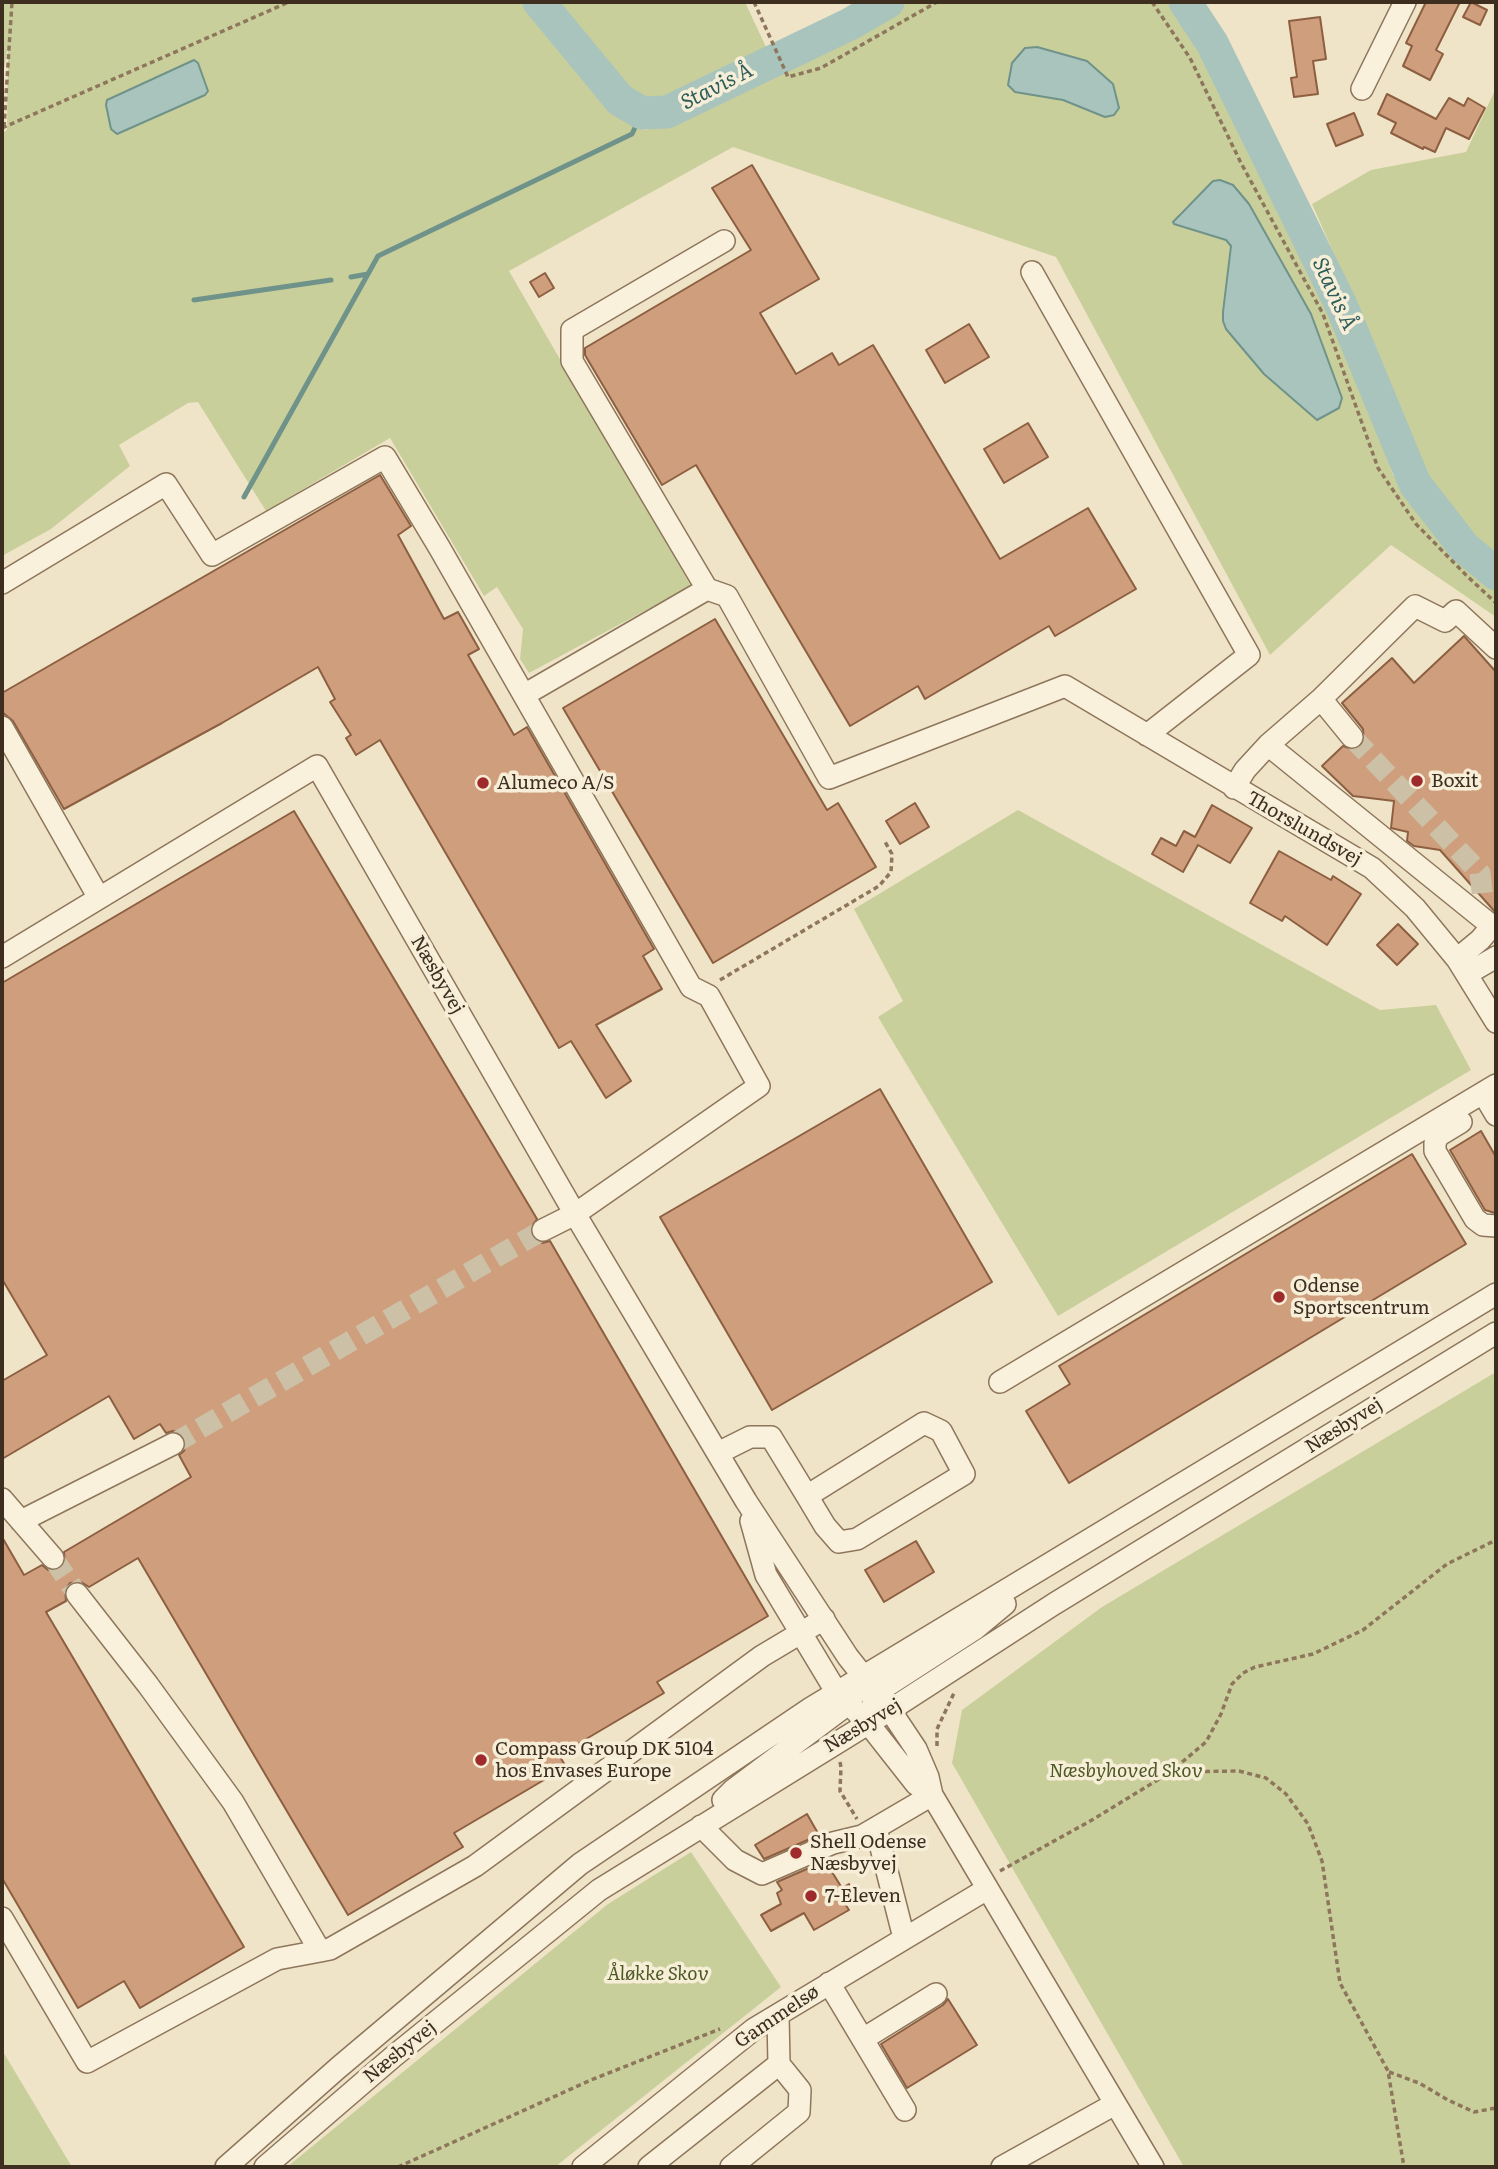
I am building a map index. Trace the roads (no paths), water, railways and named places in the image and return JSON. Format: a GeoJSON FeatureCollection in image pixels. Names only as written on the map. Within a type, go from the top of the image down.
{"type":"FeatureCollection","features":[{"type":"Feature","properties":{"kind":"street"},"geometry":{"type":"LineString","coordinates":[[1362,89],[1405,2]]}},
{"type":"Feature","properties":{"kind":"street"},"geometry":{"type":"LineString","coordinates":[[524,695],[707,589],[572,361],[572,330],[724,241]]}},
{"type":"Feature","properties":{"kind":"street"},"geometry":{"type":"LineString","coordinates":[[1032,272],[1249,655],[1147,735]]}},
{"type":"Feature","properties":{"kind":"street"},"geometry":{"type":"LineString","coordinates":[[2,583],[166,484],[212,555],[385,457],[691,987],[709,996],[759,1086],[575,1214],[543,1230]]}},
{"type":"Feature","properties":{"kind":"street","name":"Thorslundsvej"},"geometry":{"type":"LineString","coordinates":[[707,589],[727,596],[829,778],[1065,686],[1372,868],[1415,908],[1462,966],[1496,1022]]}},
{"type":"Feature","properties":{"kind":"street"},"geometry":{"type":"LineString","coordinates":[[1234,788],[1245,770],[1268,745],[1321,699],[1415,606],[1445,621],[1456,611],[1496,648]]}},
{"type":"Feature","properties":{"kind":"street"},"geometry":{"type":"LineString","coordinates":[[1321,699],[1352,737]]}},
{"type":"Feature","properties":{"kind":"street"},"geometry":{"type":"LineString","coordinates":[[2,727],[99,898]]}},
{"type":"Feature","properties":{"kind":"street"},"geometry":{"type":"LineString","coordinates":[[1268,745],[1489,913],[1480,940],[1462,966]]}},
{"type":"Feature","properties":{"kind":"street","name":"Næsbyvej"},"geometry":{"type":"LineString","coordinates":[[2,957],[317,766],[575,1214],[746,1501],[848,1657],[877,1693]]}},
{"type":"Feature","properties":{"kind":"street"},"geometry":{"type":"LineString","coordinates":[[1462,966],[1496,957]]}},
{"type":"Feature","properties":{"kind":"street"},"geometry":{"type":"LineString","coordinates":[[1491,1099],[1438,1136],[1434,1143],[1438,1158],[1475,1219],[1483,1225],[1496,1226]]}},
{"type":"Feature","properties":{"kind":"street"},"geometry":{"type":"LineString","coordinates":[[1000,1381],[1491,1099]]}},
{"type":"Feature","properties":{"kind":"street","name":"Næsbyvej"},"geometry":{"type":"LineString","coordinates":[[265,2167],[394,2056],[599,1890],[868,1723],[877,1693],[1064,1556],[1496,1294]]}},
{"type":"Feature","properties":{"kind":"street","name":"Næsbyvej"},"geometry":{"type":"LineString","coordinates":[[226,2167],[338,2068],[580,1864],[843,1698],[877,1693],[962,1663],[1496,1333]]}},
{"type":"Feature","properties":{"kind":"street"},"geometry":{"type":"LineString","coordinates":[[718,1453],[750,1437],[771,1437],[825,1526],[839,1542],[857,1539],[964,1474],[941,1432],[924,1423],[807,1496]]}},
{"type":"Feature","properties":{"kind":"street"},"geometry":{"type":"LineString","coordinates":[[21,1521],[173,1444]]}},
{"type":"Feature","properties":{"kind":"street"},"geometry":{"type":"LineString","coordinates":[[2,1499],[53,1559]]}},
{"type":"Feature","properties":{"kind":"street","name":"Næsbyvej"},"geometry":{"type":"LineString","coordinates":[[746,1501],[766,1575],[843,1698]]}},
{"type":"Feature","properties":{"kind":"street"},"geometry":{"type":"LineString","coordinates":[[78,1594],[233,1801],[320,1951]]}},
{"type":"Feature","properties":{"kind":"street"},"geometry":{"type":"LineString","coordinates":[[2,1919],[87,2062],[277,1959],[330,1949],[475,1866],[762,1656],[824,1619]]}},
{"type":"Feature","properties":{"kind":"street"},"geometry":{"type":"LineString","coordinates":[[877,1693],[916,1749],[928,1777],[932,1795],[1153,2167]]}},
{"type":"Feature","properties":{"kind":"street"},"geometry":{"type":"LineString","coordinates":[[843,1698],[868,1723],[916,1784],[932,1795],[871,1831],[833,1843],[762,1874],[736,1860],[701,1825],[733,1790],[813,1728],[843,1698]]}},
{"type":"Feature","properties":{"kind":"street"},"geometry":{"type":"LineString","coordinates":[[871,1831],[904,1938]]}},
{"type":"Feature","properties":{"kind":"street","name":"Gammelsø"},"geometry":{"type":"LineString","coordinates":[[583,2167],[754,2029],[987,1889]]}},
{"type":"Feature","properties":{"kind":"street"},"geometry":{"type":"LineString","coordinates":[[829,1983],[905,2110]]}},
{"type":"Feature","properties":{"kind":"street"},"geometry":{"type":"LineString","coordinates":[[863,2039],[936,1994]]}},
{"type":"Feature","properties":{"kind":"street"},"geometry":{"type":"LineString","coordinates":[[731,2167],[799,2112],[800,2090],[779,2064],[778,2016]]}},
{"type":"Feature","properties":{"kind":"street"},"geometry":{"type":"LineString","coordinates":[[649,2167],[779,2064]]}},
{"type":"Feature","properties":{"kind":"street"},"geometry":{"type":"LineString","coordinates":[[1002,2167],[1115,2104]]}},
{"type":"Feature","properties":{"kind":"water"},"geometry":{"type":"Polygon","coordinates":[[[1037,47],[1087,61],[1113,84],[1119,108],[1114,115],[1105,117],[1063,100],[1015,92],[1008,85],[1012,63],[1025,48],[1037,47]]]}},
{"type":"Feature","properties":{"kind":"water"},"geometry":{"type":"Polygon","coordinates":[[[194,60],[198,63],[208,91],[205,95],[117,134],[111,129],[107,100],[194,60]]]}},
{"type":"Feature","properties":{"kind":"water"},"geometry":{"type":"Polygon","coordinates":[[[1220,180],[1233,185],[1249,204],[1311,314],[1342,398],[1339,408],[1317,420],[1264,374],[1226,329],[1223,312],[1231,246],[1226,240],[1173,222],[1213,181],[1220,180]]]}},
{"type":"Feature","properties":{"kind":"waterway","name":"Stavis Å"},"geometry":{"type":"LineString","coordinates":[[539,2],[620,100],[642,113],[667,112],[850,24],[888,2]]}},
{"type":"Feature","properties":{"kind":"waterway","name":"Stavis Å"},"geometry":{"type":"LineString","coordinates":[[1185,2],[1212,43],[1341,305],[1415,484],[1464,547],[1496,574]]}},
{"type":"Feature","properties":{"kind":"waterway"},"geometry":{"type":"LineString","coordinates":[[244,497],[378,256],[632,134],[642,113]]}},
{"type":"Feature","properties":{"kind":"waterway"},"geometry":{"type":"LineString","coordinates":[[351,277],[368,274]]}},
{"type":"Feature","properties":{"kind":"waterway"},"geometry":{"type":"LineString","coordinates":[[194,300],[331,280]]}},
{"type":"Feature","properties":{"kind":"tunnel"},"geometry":{"type":"LineString","coordinates":[[1352,737],[1480,873],[1483,900]]}},
{"type":"Feature","properties":{"kind":"tunnel"},"geometry":{"type":"LineString","coordinates":[[173,1444],[543,1230]]}},
{"type":"Feature","properties":{"kind":"tunnel"},"geometry":{"type":"LineString","coordinates":[[53,1558],[77,1594]]}},
{"type":"Feature","properties":{"kind":"place","name":"Boxit"},"geometry":{"type":"Point","coordinates":[1417,781]}},
{"type":"Feature","properties":{"kind":"place","name":"Alumeco A/S"},"geometry":{"type":"Point","coordinates":[483,783]}},
{"type":"Feature","properties":{"kind":"place","name":"Odense Sportscentrum"},"geometry":{"type":"Point","coordinates":[1279,1297]}},
{"type":"Feature","properties":{"kind":"place","name":"Compass Group DK 5104 hos Envases Europe"},"geometry":{"type":"Point","coordinates":[481,1760]}},
{"type":"Feature","properties":{"kind":"place","name":"Shell Odense Næsbyvej"},"geometry":{"type":"Point","coordinates":[796,1853]}},
{"type":"Feature","properties":{"kind":"place","name":"7-Eleven"},"geometry":{"type":"Point","coordinates":[811,1896]}},
{"type":"Feature","properties":{"kind":"park label","name":"Næsbyhoved Skov"},"geometry":{"type":"Point","coordinates":[1126,1771]}},
{"type":"Feature","properties":{"kind":"park label","name":"Åløkke Skov"},"geometry":{"type":"Point","coordinates":[658,1974]}}]}
